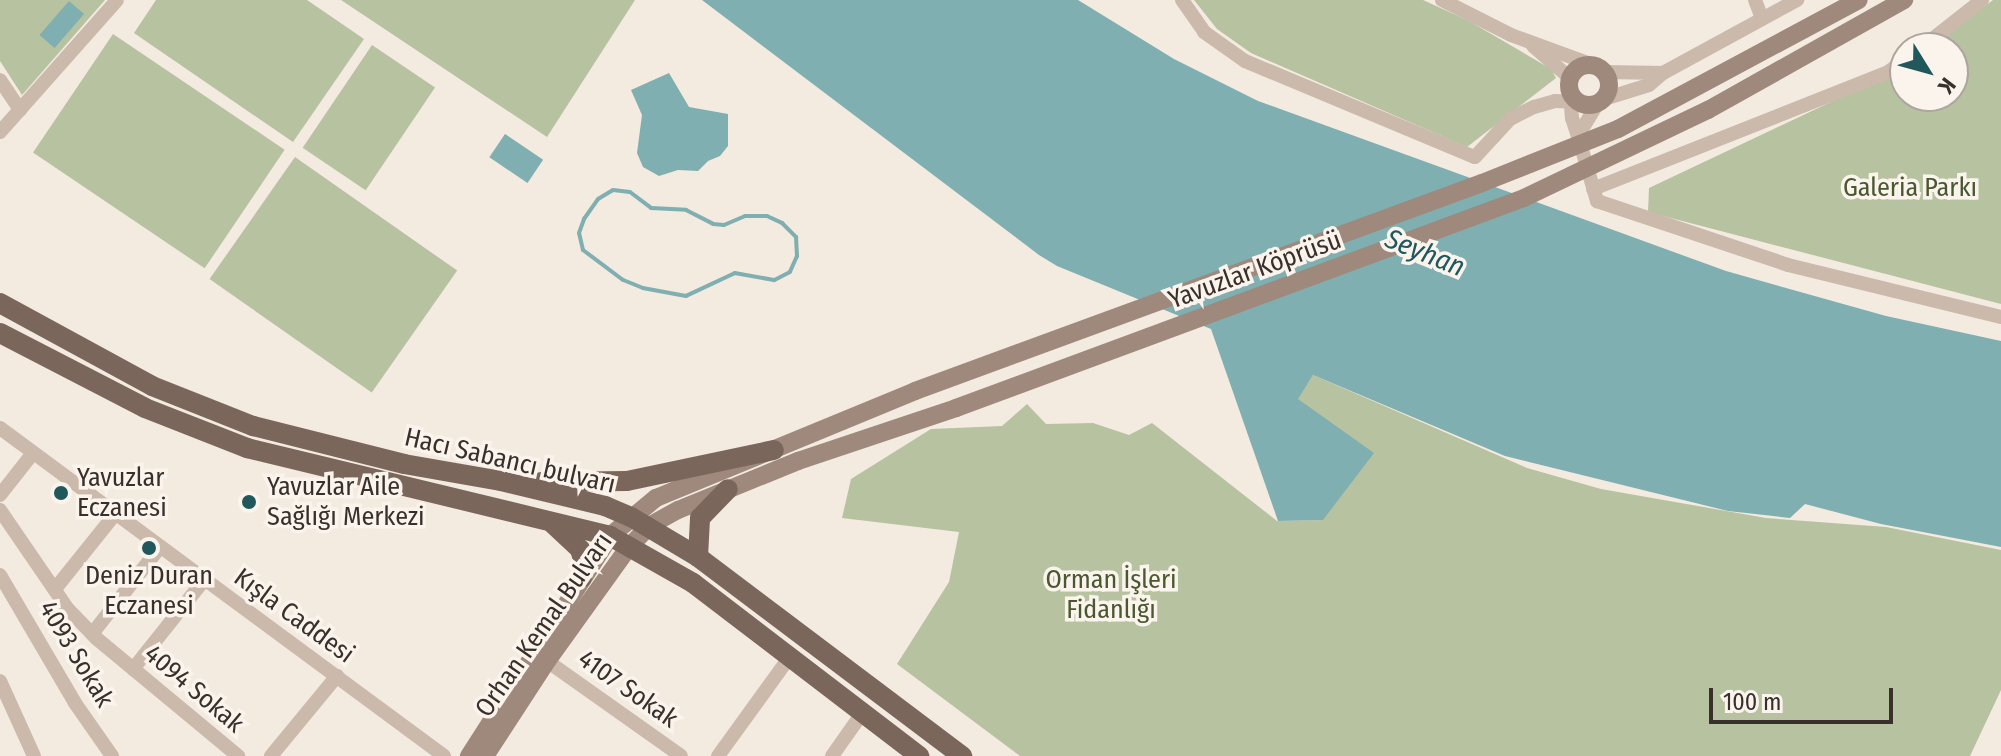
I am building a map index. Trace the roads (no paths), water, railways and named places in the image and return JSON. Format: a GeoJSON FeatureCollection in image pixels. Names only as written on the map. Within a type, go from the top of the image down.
{"type":"FeatureCollection","features":[{"type":"Feature","properties":{"kind":"main road","name":"Yavuzlar Köprüsü"},"geometry":{"type":"LineString","coordinates":[[640,522],[656,498],[915,391],[1482,183],[1618,129],[1859,0]]}},
{"type":"Feature","properties":{"kind":"main road","name":"Yavuzlar Köprüsü"},"geometry":{"type":"LineString","coordinates":[[610,536],[728,489],[1524,198],[1708,110],[1904,0]]}},
{"type":"Feature","properties":{"kind":"main road"},"geometry":{"type":"LineString","coordinates":[[1579,67],[1599,68],[1609,86],[1601,101],[1572,93],[1579,67]]}},
{"type":"Feature","properties":{"kind":"main road","name":"Hacı Sabancı bulvarı"},"geometry":{"type":"LineString","coordinates":[[0,303],[152,386],[253,426],[404,464],[501,481],[605,506],[640,522],[698,557],[962,756]]}},
{"type":"Feature","properties":{"kind":"main road","name":"Hacı Sabancı bulvarı"},"geometry":{"type":"LineString","coordinates":[[0,333],[145,408],[247,448],[396,487],[610,536],[693,583],[919,756]]}},
{"type":"Feature","properties":{"kind":"main road"},"geometry":{"type":"LineString","coordinates":[[501,481],[627,481],[774,450]]}},
{"type":"Feature","properties":{"kind":"main road"},"geometry":{"type":"LineString","coordinates":[[698,557],[700,518],[728,489]]}},
{"type":"Feature","properties":{"kind":"main road"},"geometry":{"type":"LineString","coordinates":[[546,520],[580,549],[584,563],[582,578]]}},
{"type":"Feature","properties":{"kind":"main road","name":"Orhan Kemal Bulvarı"},"geometry":{"type":"LineString","coordinates":[[485,756],[547,661],[629,547],[640,522]]}},
{"type":"Feature","properties":{"kind":"main road","name":"Orhan Kemal Bulvarı"},"geometry":{"type":"LineString","coordinates":[[469,756],[610,536]]}},
{"type":"Feature","properties":{"kind":"street"},"geometry":{"type":"LineString","coordinates":[[0,132],[117,0]]}},
{"type":"Feature","properties":{"kind":"street"},"geometry":{"type":"LineString","coordinates":[[1182,0],[1204,32],[1245,61],[1475,157],[1510,119],[1572,93]]}},
{"type":"Feature","properties":{"kind":"street"},"geometry":{"type":"LineString","coordinates":[[1442,0],[1530,43],[1599,68],[1663,73]]}},
{"type":"Feature","properties":{"kind":"street"},"geometry":{"type":"LineString","coordinates":[[1755,0],[1762,18]]}},
{"type":"Feature","properties":{"kind":"street"},"geometry":{"type":"LineString","coordinates":[[1578,136],[1601,101],[1649,85],[1663,73],[1797,0]]}},
{"type":"Feature","properties":{"kind":"street"},"geometry":{"type":"LineString","coordinates":[[1941,32],[1982,0]]}},
{"type":"Feature","properties":{"kind":"street"},"geometry":{"type":"LineString","coordinates":[[1530,43],[1572,93],[1578,136],[1597,201],[1788,265],[2001,317]]}},
{"type":"Feature","properties":{"kind":"street"},"geometry":{"type":"LineString","coordinates":[[1593,189],[1889,71]]}},
{"type":"Feature","properties":{"kind":"street"},"geometry":{"type":"LineString","coordinates":[[0,80],[20,110]]}},
{"type":"Feature","properties":{"kind":"street","name":"Kışla Caddesi"},"geometry":{"type":"LineString","coordinates":[[0,428],[444,756]]}},
{"type":"Feature","properties":{"kind":"street"},"geometry":{"type":"LineString","coordinates":[[0,495],[33,453]]}},
{"type":"Feature","properties":{"kind":"street","name":"4094 Sokak"},"geometry":{"type":"LineString","coordinates":[[0,510],[55,589],[92,634],[238,756]]}},
{"type":"Feature","properties":{"kind":"street"},"geometry":{"type":"LineString","coordinates":[[55,589],[115,514]]}},
{"type":"Feature","properties":{"kind":"street"},"geometry":{"type":"LineString","coordinates":[[92,634],[160,547]]}},
{"type":"Feature","properties":{"kind":"street","name":"4093 Sokak"},"geometry":{"type":"LineString","coordinates":[[0,575],[75,703],[112,756]]}},
{"type":"Feature","properties":{"kind":"street"},"geometry":{"type":"LineString","coordinates":[[133,669],[204,580]]}},
{"type":"Feature","properties":{"kind":"street"},"geometry":{"type":"LineString","coordinates":[[718,756],[791,655]]}},
{"type":"Feature","properties":{"kind":"street","name":"4107 Sokak"},"geometry":{"type":"LineString","coordinates":[[547,661],[681,756]]}},
{"type":"Feature","properties":{"kind":"street"},"geometry":{"type":"LineString","coordinates":[[271,756],[337,676]]}},
{"type":"Feature","properties":{"kind":"street"},"geometry":{"type":"LineString","coordinates":[[0,681],[6,718],[34,756]]}},
{"type":"Feature","properties":{"kind":"street"},"geometry":{"type":"LineString","coordinates":[[832,756],[863,712]]}},
{"type":"Feature","properties":{"kind":"water","name":"Seyhan"},"geometry":{"type":"Polygon","coordinates":[[[702,0],[1078,0],[1174,59],[1258,101],[1726,271],[1886,316],[2001,341],[2001,547],[1881,524],[1805,504],[1790,518],[1728,511],[1505,456],[1313,375],[1298,399],[1374,453],[1323,520],[1278,521],[1211,329],[1057,266],[1039,255],[702,0]]]}},
{"type":"Feature","properties":{"kind":"water"},"geometry":{"type":"Polygon","coordinates":[[[69,1],[84,14],[55,48],[39,35],[69,1]]]}},
{"type":"Feature","properties":{"kind":"water"},"geometry":{"type":"Polygon","coordinates":[[[669,73],[689,107],[728,114],[728,146],[720,156],[708,161],[698,171],[678,170],[659,176],[643,167],[637,153],[642,115],[631,90],[669,73]]]}},
{"type":"Feature","properties":{"kind":"water"},"geometry":{"type":"Polygon","coordinates":[[[505,134],[543,160],[527,183],[489,157],[505,134]]]}},
{"type":"Feature","properties":{"kind":"waterway"},"geometry":{"type":"LineString","coordinates":[[613,190],[630,192],[651,208],[686,210],[713,224],[724,225],[745,216],[767,216],[782,223],[796,237],[797,256],[790,272],[774,280],[735,273],[686,296],[643,288],[623,280],[583,250],[579,233],[584,219],[598,199],[613,190]]}},
{"type":"Feature","properties":{"kind":"place","name":"Yavuzlar Eczanesi"},"geometry":{"type":"Point","coordinates":[61,493]}},
{"type":"Feature","properties":{"kind":"place","name":"Yavuzlar Aile Sağlığı Merkezi"},"geometry":{"type":"Point","coordinates":[249,502]}},
{"type":"Feature","properties":{"kind":"place","name":"Deniz Duran Eczanesi"},"geometry":{"type":"Point","coordinates":[149,548]}},
{"type":"Feature","properties":{"kind":"park label","name":"Galeria Parkı"},"geometry":{"type":"Point","coordinates":[1910,188]}},
{"type":"Feature","properties":{"kind":"park label","name":"Orman İşleri Fidanlığı"},"geometry":{"type":"Point","coordinates":[1111,595]}}]}
